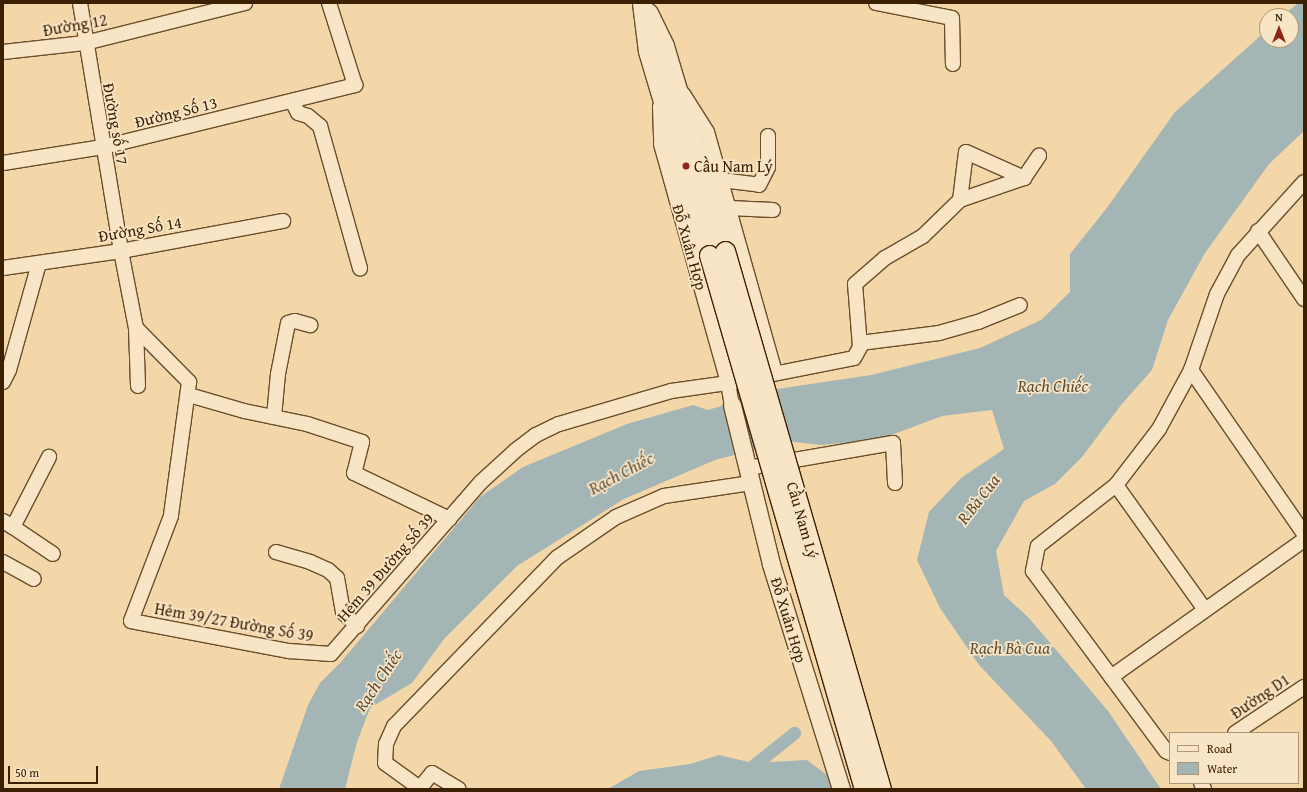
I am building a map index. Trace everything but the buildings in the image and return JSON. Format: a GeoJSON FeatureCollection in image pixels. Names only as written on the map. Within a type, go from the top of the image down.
{"type":"FeatureCollection","features":[{"type":"Feature","properties":{"kind":"main road","name":"Đỗ Xuân Hợp"},"geometry":{"type":"LineString","coordinates":[[642,3],[664,46],[667,86],[717,253]]}},
{"type":"Feature","properties":{"kind":"main road","name":"Cầu Nam Lý"},"geometry":{"type":"LineString","coordinates":[[717,253],[864,789]]}},
{"type":"Feature","properties":{"kind":"main road","name":"Cầu Nam Lý"},"geometry":{"type":"LineString","coordinates":[[717,253],[881,789]]}},
{"type":"Feature","properties":{"kind":"street","name":"Đường số 17"},"geometry":{"type":"LineString","coordinates":[[80,3],[85,43],[121,251]]}},
{"type":"Feature","properties":{"kind":"street","name":"Đường 12"},"geometry":{"type":"LineString","coordinates":[[3,52],[85,43],[245,3]]}},
{"type":"Feature","properties":{"kind":"street","name":"Đường Số 13"},"geometry":{"type":"LineString","coordinates":[[3,163],[103,147],[355,85],[329,3]]}},
{"type":"Feature","properties":{"kind":"street"},"geometry":{"type":"LineString","coordinates":[[876,3],[952,18],[953,64]]}},
{"type":"Feature","properties":{"kind":"street","name":"Đỗ Xuân Hợp"},"geometry":{"type":"LineString","coordinates":[[667,86],[708,132],[776,373]]}},
{"type":"Feature","properties":{"kind":"street","name":"Đỗ Xuân Hợp"},"geometry":{"type":"LineString","coordinates":[[667,86],[661,144],[728,383],[742,449],[771,564],[842,789]]}},
{"type":"Feature","properties":{"kind":"street"},"geometry":{"type":"LineString","coordinates":[[292,101],[298,113],[308,116],[320,126],[360,268]]}},
{"type":"Feature","properties":{"kind":"street"},"geometry":{"type":"LineString","coordinates":[[721,180],[759,185],[768,167],[768,136]]}},
{"type":"Feature","properties":{"kind":"street"},"geometry":{"type":"LineString","coordinates":[[960,200],[966,152],[1024,178]]}},
{"type":"Feature","properties":{"kind":"street"},"geometry":{"type":"LineString","coordinates":[[1020,305],[978,322],[939,333],[860,343],[855,284],[885,258],[923,236],[960,200],[1024,178],[1039,156]]}},
{"type":"Feature","properties":{"kind":"street"},"geometry":{"type":"LineString","coordinates":[[1169,752],[1166,751],[1033,571],[1038,546],[1116,485],[1159,429],[1191,370],[1217,294],[1238,255],[1258,231],[1304,182]]}},
{"type":"Feature","properties":{"kind":"street"},"geometry":{"type":"LineString","coordinates":[[729,208],[773,210]]}},
{"type":"Feature","properties":{"kind":"street","name":"Đường Số 14"},"geometry":{"type":"LineString","coordinates":[[3,268],[121,251],[283,221]]}},
{"type":"Feature","properties":{"kind":"street"},"geometry":{"type":"LineString","coordinates":[[1258,231],[1304,299]]}},
{"type":"Feature","properties":{"kind":"street"},"geometry":{"type":"LineString","coordinates":[[121,251],[136,328],[138,386]]}},
{"type":"Feature","properties":{"kind":"street"},"geometry":{"type":"LineString","coordinates":[[3,382],[9,370],[39,263]]}},
{"type":"Feature","properties":{"kind":"street"},"geometry":{"type":"LineString","coordinates":[[274,417],[278,374],[288,323],[296,321],[310,325]]}},
{"type":"Feature","properties":{"kind":"street"},"geometry":{"type":"LineString","coordinates":[[136,328],[190,382],[189,395],[307,424],[362,442],[354,473],[449,519]]}},
{"type":"Feature","properties":{"kind":"street","name":"Hẻm 39 Đường Số 39"},"geometry":{"type":"LineString","coordinates":[[331,654],[449,519],[504,459],[536,436],[559,424],[671,391],[728,383],[854,358],[858,353],[860,343]]}},
{"type":"Feature","properties":{"kind":"street"},"geometry":{"type":"LineString","coordinates":[[1191,370],[1304,534]]}},
{"type":"Feature","properties":{"kind":"street","name":"Hẻm 39/27 Đường Số 39"},"geometry":{"type":"LineString","coordinates":[[189,395],[171,516],[131,621],[289,651],[331,654]]}},
{"type":"Feature","properties":{"kind":"street"},"geometry":{"type":"LineString","coordinates":[[459,789],[432,773],[421,788],[385,763],[386,744],[394,726],[558,557],[616,517],[664,496],[893,443],[895,483]]}},
{"type":"Feature","properties":{"kind":"street"},"geometry":{"type":"LineString","coordinates":[[49,458],[8,524],[52,554]]}},
{"type":"Feature","properties":{"kind":"street"},"geometry":{"type":"LineString","coordinates":[[1116,485],[1205,610]]}},
{"type":"Feature","properties":{"kind":"street"},"geometry":{"type":"LineString","coordinates":[[1111,677],[1304,540]]}},
{"type":"Feature","properties":{"kind":"street"},"geometry":{"type":"LineString","coordinates":[[276,552],[310,562],[328,570],[337,578],[343,612],[357,626]]}},
{"type":"Feature","properties":{"kind":"street"},"geometry":{"type":"LineString","coordinates":[[3,562],[34,579]]}},
{"type":"Feature","properties":{"kind":"street","name":"Đường D1"},"geometry":{"type":"LineString","coordinates":[[1236,732],[1304,687]]}},
{"type":"Feature","properties":{"kind":"water","name":"Rạch Chiếc"},"geometry":{"type":"Polygon","coordinates":[[[1298,3],[1304,3],[1304,131],[1269,164],[1205,253],[1168,320],[1152,370],[1121,405],[1082,457],[1055,484],[1024,501],[996,551],[1004,595],[1029,618],[1108,711],[1161,789],[1086,789],[1051,741],[979,665],[940,608],[917,560],[929,512],[961,478],[1004,449],[992,410],[942,416],[881,439],[822,445],[786,441],[715,460],[624,499],[517,566],[444,639],[412,683],[370,708],[357,742],[345,789],[279,789],[308,705],[320,683],[341,662],[480,497],[523,467],[627,424],[693,405],[708,410],[777,389],[871,375],[980,348],[1041,320],[1070,292],[1070,254],[1106,209],[1175,112],[1259,37],[1259,48],[1299,48],[1299,8],[1292,8],[1298,3]]]}},
{"type":"Feature","properties":{"kind":"water"},"geometry":{"type":"Polygon","coordinates":[[[719,755],[753,763],[807,760],[831,778],[834,789],[608,789],[639,771],[690,764],[719,755]]]}},
{"type":"Feature","properties":{"kind":"waterway"},"geometry":{"type":"LineString","coordinates":[[724,789],[794,733]]}},
{"type":"Feature","properties":{"kind":"place","name":"Cầu Nam Lý"},"geometry":{"type":"Point","coordinates":[686,166]}},
{"type":"Feature","properties":{"kind":"water label","name":"R.Bà Cua"},"geometry":{"type":"Point","coordinates":[978,499]}},
{"type":"Feature","properties":{"kind":"water label","name":"Rạch Bà Cua"},"geometry":{"type":"Point","coordinates":[1010,648]}}]}
